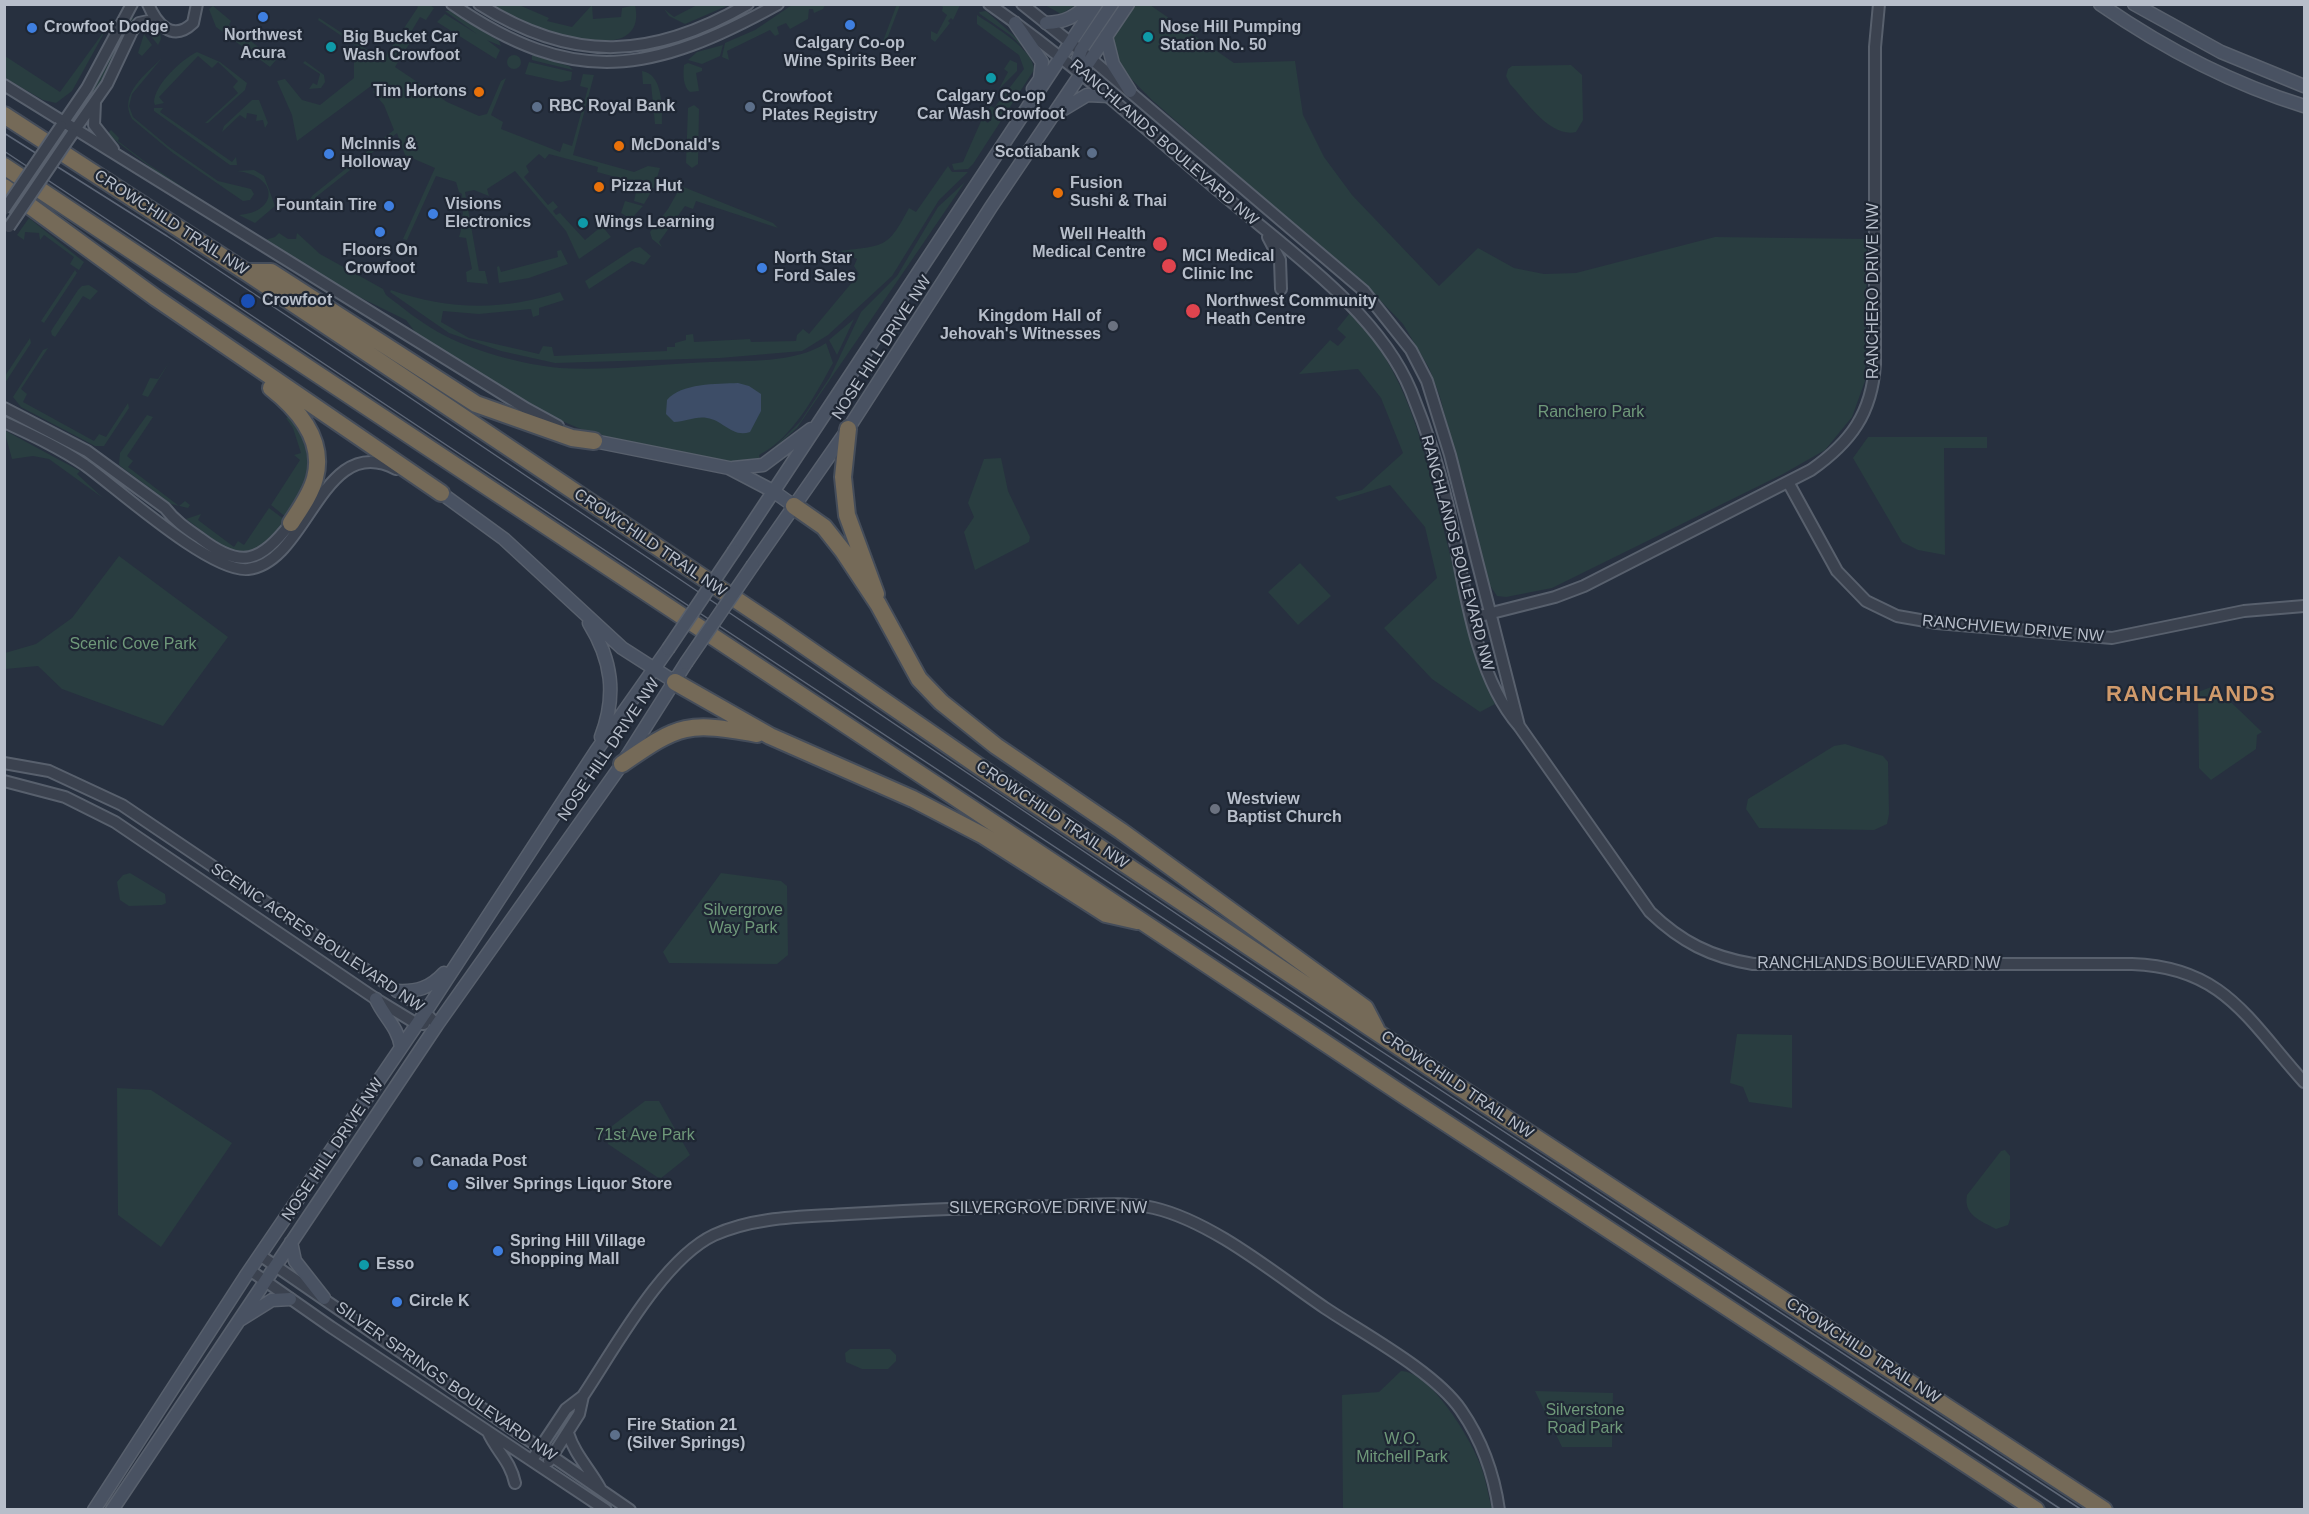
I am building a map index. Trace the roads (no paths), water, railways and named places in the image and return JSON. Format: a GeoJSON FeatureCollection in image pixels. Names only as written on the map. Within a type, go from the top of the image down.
{"type":"FeatureCollection","features":[{"type":"Feature","properties":{"kind":"highway","name":"CROWCHILD TRAIL NW"},"geometry":{"type":"LineString","coordinates":[[4,115],[246,272],[1378,1032],[2104,1509]]}},
{"type":"Feature","properties":{"kind":"highway"},"geometry":{"type":"LineString","coordinates":[[4,166],[342,393],[2036,1509]]}},
{"type":"Feature","properties":{"kind":"highway"},"geometry":{"type":"LineString","coordinates":[[4,187],[210,335],[441,493]]}},
{"type":"Feature","properties":{"kind":"highway"},"geometry":{"type":"LineString","coordinates":[[246,272],[271,272],[476,404],[572,438],[594,441]]}},
{"type":"Feature","properties":{"kind":"highway"},"geometry":{"type":"LineString","coordinates":[[210,335],[224,351],[285,399],[305,421],[316,452],[315,479],[291,523]]}},
{"type":"Feature","properties":{"kind":"highway"},"geometry":{"type":"LineString","coordinates":[[848,429],[843,477],[847,515],[872,580],[878,604]]}},
{"type":"Feature","properties":{"kind":"highway"},"geometry":{"type":"LineString","coordinates":[[794,506],[824,527],[843,551],[878,604],[919,679],[941,702],[996,746],[1121,831],[1365,1008],[1378,1032]]}},
{"type":"Feature","properties":{"kind":"highway"},"geometry":{"type":"LineString","coordinates":[[675,682],[770,736],[913,799],[984,836],[1106,914],[1147,923]]}},
{"type":"Feature","properties":{"kind":"highway"},"geometry":{"type":"LineString","coordinates":[[622,764],[656,740],[679,729],[704,725],[770,736]]}},
{"type":"Feature","properties":{"kind":"main road"},"geometry":{"type":"LineString","coordinates":[[1046,23],[1065,22],[1075,17],[1089,4]]}},
{"type":"Feature","properties":{"kind":"main road","name":"NOSE HILL DRIVE NW"},"geometry":{"type":"LineString","coordinates":[[112,1509],[437,1025],[622,764],[686,663],[848,429],[1081,72],[1081,50],[1096,4]]}},
{"type":"Feature","properties":{"kind":"main road"},"geometry":{"type":"LineString","coordinates":[[1081,50],[1112,4]]}},
{"type":"Feature","properties":{"kind":"main road","name":"NOSE HILL DRIVE NW"},"geometry":{"type":"LineString","coordinates":[[94,1509],[250,1270],[426,1011],[461,954],[596,751],[735,551],[772,491],[822,421],[1063,57],[1106,36],[1128,4]]}},
{"type":"Feature","properties":{"kind":"main road"},"geometry":{"type":"LineString","coordinates":[[2100,4],[2158,40],[2207,66],[2304,106]]}},
{"type":"Feature","properties":{"kind":"main road"},"geometry":{"type":"LineString","coordinates":[[2134,4],[2221,52],[2304,86]]}},
{"type":"Feature","properties":{"kind":"main road"},"geometry":{"type":"LineString","coordinates":[[1015,23],[1042,62],[1040,79],[1031,91],[1023,118]]}},
{"type":"Feature","properties":{"kind":"main road"},"geometry":{"type":"LineString","coordinates":[[1106,36],[1113,64],[1130,91]]}},
{"type":"Feature","properties":{"kind":"main road"},"geometry":{"type":"LineString","coordinates":[[1051,117],[1087,95],[1109,96]]}},
{"type":"Feature","properties":{"kind":"main road"},"geometry":{"type":"LineString","coordinates":[[594,441],[729,468],[764,465],[822,421]]}},
{"type":"Feature","properties":{"kind":"main road"},"geometry":{"type":"LineString","coordinates":[[729,468],[772,491],[794,506]]}},
{"type":"Feature","properties":{"kind":"main road"},"geometry":{"type":"LineString","coordinates":[[441,493],[504,539],[622,648],[675,682]]}},
{"type":"Feature","properties":{"kind":"main road"},"geometry":{"type":"LineString","coordinates":[[582,611],[603,652],[612,679],[610,708],[596,751]]}},
{"type":"Feature","properties":{"kind":"main road"},"geometry":{"type":"LineString","coordinates":[[397,991],[412,992],[425,988],[437,981],[461,954]]}},
{"type":"Feature","properties":{"kind":"main road"},"geometry":{"type":"LineString","coordinates":[[376,999],[381,1011],[398,1032],[401,1047]]}},
{"type":"Feature","properties":{"kind":"main road"},"geometry":{"type":"LineString","coordinates":[[291,1242],[295,1261],[324,1298]]}},
{"type":"Feature","properties":{"kind":"main road"},"geometry":{"type":"LineString","coordinates":[[237,1322],[272,1300],[290,1299]]}},
{"type":"Feature","properties":{"kind":"street"},"geometry":{"type":"LineString","coordinates":[[4,210],[87,88],[132,4]]}},
{"type":"Feature","properties":{"kind":"street"},"geometry":{"type":"LineString","coordinates":[[147,4],[157,22],[166,29],[183,30],[195,19],[197,4]]}},
{"type":"Feature","properties":{"kind":"street"},"geometry":{"type":"LineString","coordinates":[[452,4],[511,41],[567,59],[603,62],[633,61],[697,45],[778,4]]}},
{"type":"Feature","properties":{"kind":"street"},"geometry":{"type":"LineString","coordinates":[[479,4],[520,29],[578,46],[638,45],[700,29],[748,4]]}},
{"type":"Feature","properties":{"kind":"street","name":"RANCHLANDS BOULEVARD NW"},"geometry":{"type":"LineString","coordinates":[[989,4],[1081,72],[1364,317],[1395,358],[1431,443],[1447,503],[1472,618],[1492,685],[1502,707],[1519,726],[1650,912],[1670,931],[1700,950],[1728,960],[1777,965],[2132,964],[2168,967],[2196,976],[2229,998],[2304,1082]]}},
{"type":"Feature","properties":{"kind":"street","name":"RANCHLANDS BOULEVARD NW"},"geometry":{"type":"LineString","coordinates":[[1022,4],[1130,91],[1364,291],[1412,350],[1427,381],[1439,417],[1519,726]]}},
{"type":"Feature","properties":{"kind":"street","name":"RANCHERO DRIVE NW"},"geometry":{"type":"LineString","coordinates":[[1472,618],[1555,597],[1584,586],[1788,482],[1811,470],[1840,448],[1864,414],[1874,387],[1875,58],[1879,4]]}},
{"type":"Feature","properties":{"kind":"street"},"geometry":{"type":"LineString","coordinates":[[7,230],[107,84],[132,31],[139,23],[157,22]]}},
{"type":"Feature","properties":{"kind":"street"},"geometry":{"type":"LineString","coordinates":[[511,41],[520,29]]}},
{"type":"Feature","properties":{"kind":"street"},"geometry":{"type":"LineString","coordinates":[[4,85],[62,125],[131,165],[526,409],[594,441]]}},
{"type":"Feature","properties":{"kind":"street"},"geometry":{"type":"LineString","coordinates":[[95,99],[94,124],[99,134],[131,165]]}},
{"type":"Feature","properties":{"kind":"street"},"geometry":{"type":"LineString","coordinates":[[1263,229],[1280,260],[1281,289]]}},
{"type":"Feature","properties":{"kind":"street"},"geometry":{"type":"LineString","coordinates":[[4,408],[92,454],[165,508],[172,518],[212,548],[227,556],[243,559],[260,555],[272,547],[291,523]]}},
{"type":"Feature","properties":{"kind":"street"},"geometry":{"type":"LineString","coordinates":[[4,422],[83,464],[201,550],[225,565],[239,569],[253,568],[276,556],[330,485],[348,468],[364,462],[388,465],[441,493]]}},
{"type":"Feature","properties":{"kind":"street","name":"RANCHVIEW DRIVE NW"},"geometry":{"type":"LineString","coordinates":[[1788,482],[1837,572],[1866,601],[1897,616],[1937,623],[2112,638],[2244,611],[2304,606]]}},
{"type":"Feature","properties":{"kind":"street","name":"SCENIC ACRES BOULEVARD NW"},"geometry":{"type":"LineString","coordinates":[[4,763],[49,771],[122,805],[426,1011],[437,1025]]}},
{"type":"Feature","properties":{"kind":"street","name":"SCENIC ACRES BOULEVARD NW"},"geometry":{"type":"LineString","coordinates":[[4,781],[65,796],[115,822],[376,999],[417,1024],[437,1025]]}},
{"type":"Feature","properties":{"kind":"street","name":"SILVERGROVE DRIVE NW"},"geometry":{"type":"LineString","coordinates":[[532,1460],[566,1409],[583,1396],[669,1271],[695,1247],[713,1236],[743,1224],[778,1219],[967,1207],[1152,1208],[1191,1222],[1224,1241],[1426,1376],[1460,1408],[1489,1464],[1499,1509]]}},
{"type":"Feature","properties":{"kind":"street","name":"SILVER SPRINGS BOULEVARD NW"},"geometry":{"type":"LineString","coordinates":[[261,1256],[630,1509]]}},
{"type":"Feature","properties":{"kind":"street","name":"SILVER SPRINGS BOULEVARD NW"},"geometry":{"type":"LineString","coordinates":[[250,1270],[388,1365],[606,1509]]}},
{"type":"Feature","properties":{"kind":"street"},"geometry":{"type":"LineString","coordinates":[[388,1365],[400,1350]]}},
{"type":"Feature","properties":{"kind":"street","name":"SILVERGROVE DRIVE NW"},"geometry":{"type":"LineString","coordinates":[[544,1468],[579,1414],[583,1396]]}},
{"type":"Feature","properties":{"kind":"street"},"geometry":{"type":"LineString","coordinates":[[488,1431],[493,1443],[508,1461],[515,1484]]}},
{"type":"Feature","properties":{"kind":"street"},"geometry":{"type":"LineString","coordinates":[[568,1433],[574,1452],[591,1472],[602,1491]]}},
{"type":"Feature","properties":{"kind":"water"},"geometry":{"type":"Polygon","coordinates":[[[738,383],[749,386],[761,394],[761,411],[750,432],[738,433],[707,418],[674,422],[666,414],[667,400],[681,390],[710,384],[738,383]]]}},
{"type":"Feature","properties":{"kind":"tram line"},"geometry":{"type":"LineString","coordinates":[[4,133],[167,236],[403,393],[1361,1038],[2082,1510]]}},
{"type":"Feature","properties":{"kind":"tram line"},"geometry":{"type":"LineString","coordinates":[[4,151],[657,585],[2062,1510]]}},
{"type":"Feature","properties":{"kind":"place","name":"Northwest Acura"},"geometry":{"type":"Point","coordinates":[263,17]}},
{"type":"Feature","properties":{"kind":"place","name":"Calgary Co-op Wine Spirits Beer"},"geometry":{"type":"Point","coordinates":[850,25]}},
{"type":"Feature","properties":{"kind":"place","name":"Crowfoot Dodge"},"geometry":{"type":"Point","coordinates":[32,28]}},
{"type":"Feature","properties":{"kind":"place","name":"Nose Hill Pumping Station No. 50"},"geometry":{"type":"Point","coordinates":[1148,37]}},
{"type":"Feature","properties":{"kind":"place","name":"Big Bucket Car Wash Crowfoot"},"geometry":{"type":"Point","coordinates":[331,47]}},
{"type":"Feature","properties":{"kind":"place","name":"Calgary Co-op Car Wash Crowfoot"},"geometry":{"type":"Point","coordinates":[991,78]}},
{"type":"Feature","properties":{"kind":"place","name":"Tim Hortons"},"geometry":{"type":"Point","coordinates":[479,92]}},
{"type":"Feature","properties":{"kind":"place","name":"RBC Royal Bank"},"geometry":{"type":"Point","coordinates":[537,107]}},
{"type":"Feature","properties":{"kind":"place","name":"Crowfoot Plates Registry"},"geometry":{"type":"Point","coordinates":[750,107]}},
{"type":"Feature","properties":{"kind":"place","name":"McDonald's"},"geometry":{"type":"Point","coordinates":[619,146]}},
{"type":"Feature","properties":{"kind":"place","name":"Scotiabank"},"geometry":{"type":"Point","coordinates":[1092,153]}},
{"type":"Feature","properties":{"kind":"place","name":"McInnis & Holloway"},"geometry":{"type":"Point","coordinates":[329,154]}},
{"type":"Feature","properties":{"kind":"place","name":"Pizza Hut"},"geometry":{"type":"Point","coordinates":[599,187]}},
{"type":"Feature","properties":{"kind":"place","name":"Fusion Sushi & Thai"},"geometry":{"type":"Point","coordinates":[1058,193]}},
{"type":"Feature","properties":{"kind":"place","name":"Fountain Tire"},"geometry":{"type":"Point","coordinates":[389,206]}},
{"type":"Feature","properties":{"kind":"place","name":"Visions Electronics"},"geometry":{"type":"Point","coordinates":[433,214]}},
{"type":"Feature","properties":{"kind":"place","name":"Wings Learning"},"geometry":{"type":"Point","coordinates":[583,223]}},
{"type":"Feature","properties":{"kind":"place","name":"Floors On Crowfoot"},"geometry":{"type":"Point","coordinates":[380,232]}},
{"type":"Feature","properties":{"kind":"place","name":"Well Health Medical Centre"},"geometry":{"type":"Point","coordinates":[1160,244]}},
{"type":"Feature","properties":{"kind":"place","name":"MCI Medical Clinic Inc"},"geometry":{"type":"Point","coordinates":[1169,266]}},
{"type":"Feature","properties":{"kind":"place","name":"North Star Ford Sales"},"geometry":{"type":"Point","coordinates":[762,268]}},
{"type":"Feature","properties":{"kind":"place","name":"Crowfoot"},"geometry":{"type":"Point","coordinates":[248,301]}},
{"type":"Feature","properties":{"kind":"place","name":"Northwest Community Heath Centre"},"geometry":{"type":"Point","coordinates":[1193,311]}},
{"type":"Feature","properties":{"kind":"place","name":"Kingdom Hall of Jehovah's Witnesses"},"geometry":{"type":"Point","coordinates":[1113,326]}},
{"type":"Feature","properties":{"kind":"place","name":"Westview Baptist Church"},"geometry":{"type":"Point","coordinates":[1215,809]}},
{"type":"Feature","properties":{"kind":"place","name":"Canada Post"},"geometry":{"type":"Point","coordinates":[418,1162]}},
{"type":"Feature","properties":{"kind":"place","name":"Silver Springs Liquor Store"},"geometry":{"type":"Point","coordinates":[453,1185]}},
{"type":"Feature","properties":{"kind":"place","name":"Spring Hill Village Shopping Mall"},"geometry":{"type":"Point","coordinates":[498,1251]}},
{"type":"Feature","properties":{"kind":"place","name":"Esso"},"geometry":{"type":"Point","coordinates":[364,1265]}},
{"type":"Feature","properties":{"kind":"place","name":"Circle K"},"geometry":{"type":"Point","coordinates":[397,1302]}},
{"type":"Feature","properties":{"kind":"place","name":"Fire Station 21 (Silver Springs)"},"geometry":{"type":"Point","coordinates":[615,1435]}},
{"type":"Feature","properties":{"kind":"district","name":"RANCHLANDS"},"geometry":{"type":"Point","coordinates":[2191,695]}},
{"type":"Feature","properties":{"kind":"park label","name":"Ranchero Park"},"geometry":{"type":"Point","coordinates":[1591,413]}},
{"type":"Feature","properties":{"kind":"park label","name":"Scenic Cove Park"},"geometry":{"type":"Point","coordinates":[133,645]}},
{"type":"Feature","properties":{"kind":"park label","name":"Silvergrove Way Park"},"geometry":{"type":"Point","coordinates":[743,920]}},
{"type":"Feature","properties":{"kind":"park label","name":"71st Ave Park"},"geometry":{"type":"Point","coordinates":[645,1136]}},
{"type":"Feature","properties":{"kind":"park label","name":"Silverstone Road Park"},"geometry":{"type":"Point","coordinates":[1585,1420]}},
{"type":"Feature","properties":{"kind":"park label","name":"W.O. Mitchell Park"},"geometry":{"type":"Point","coordinates":[1402,1449]}}]}
